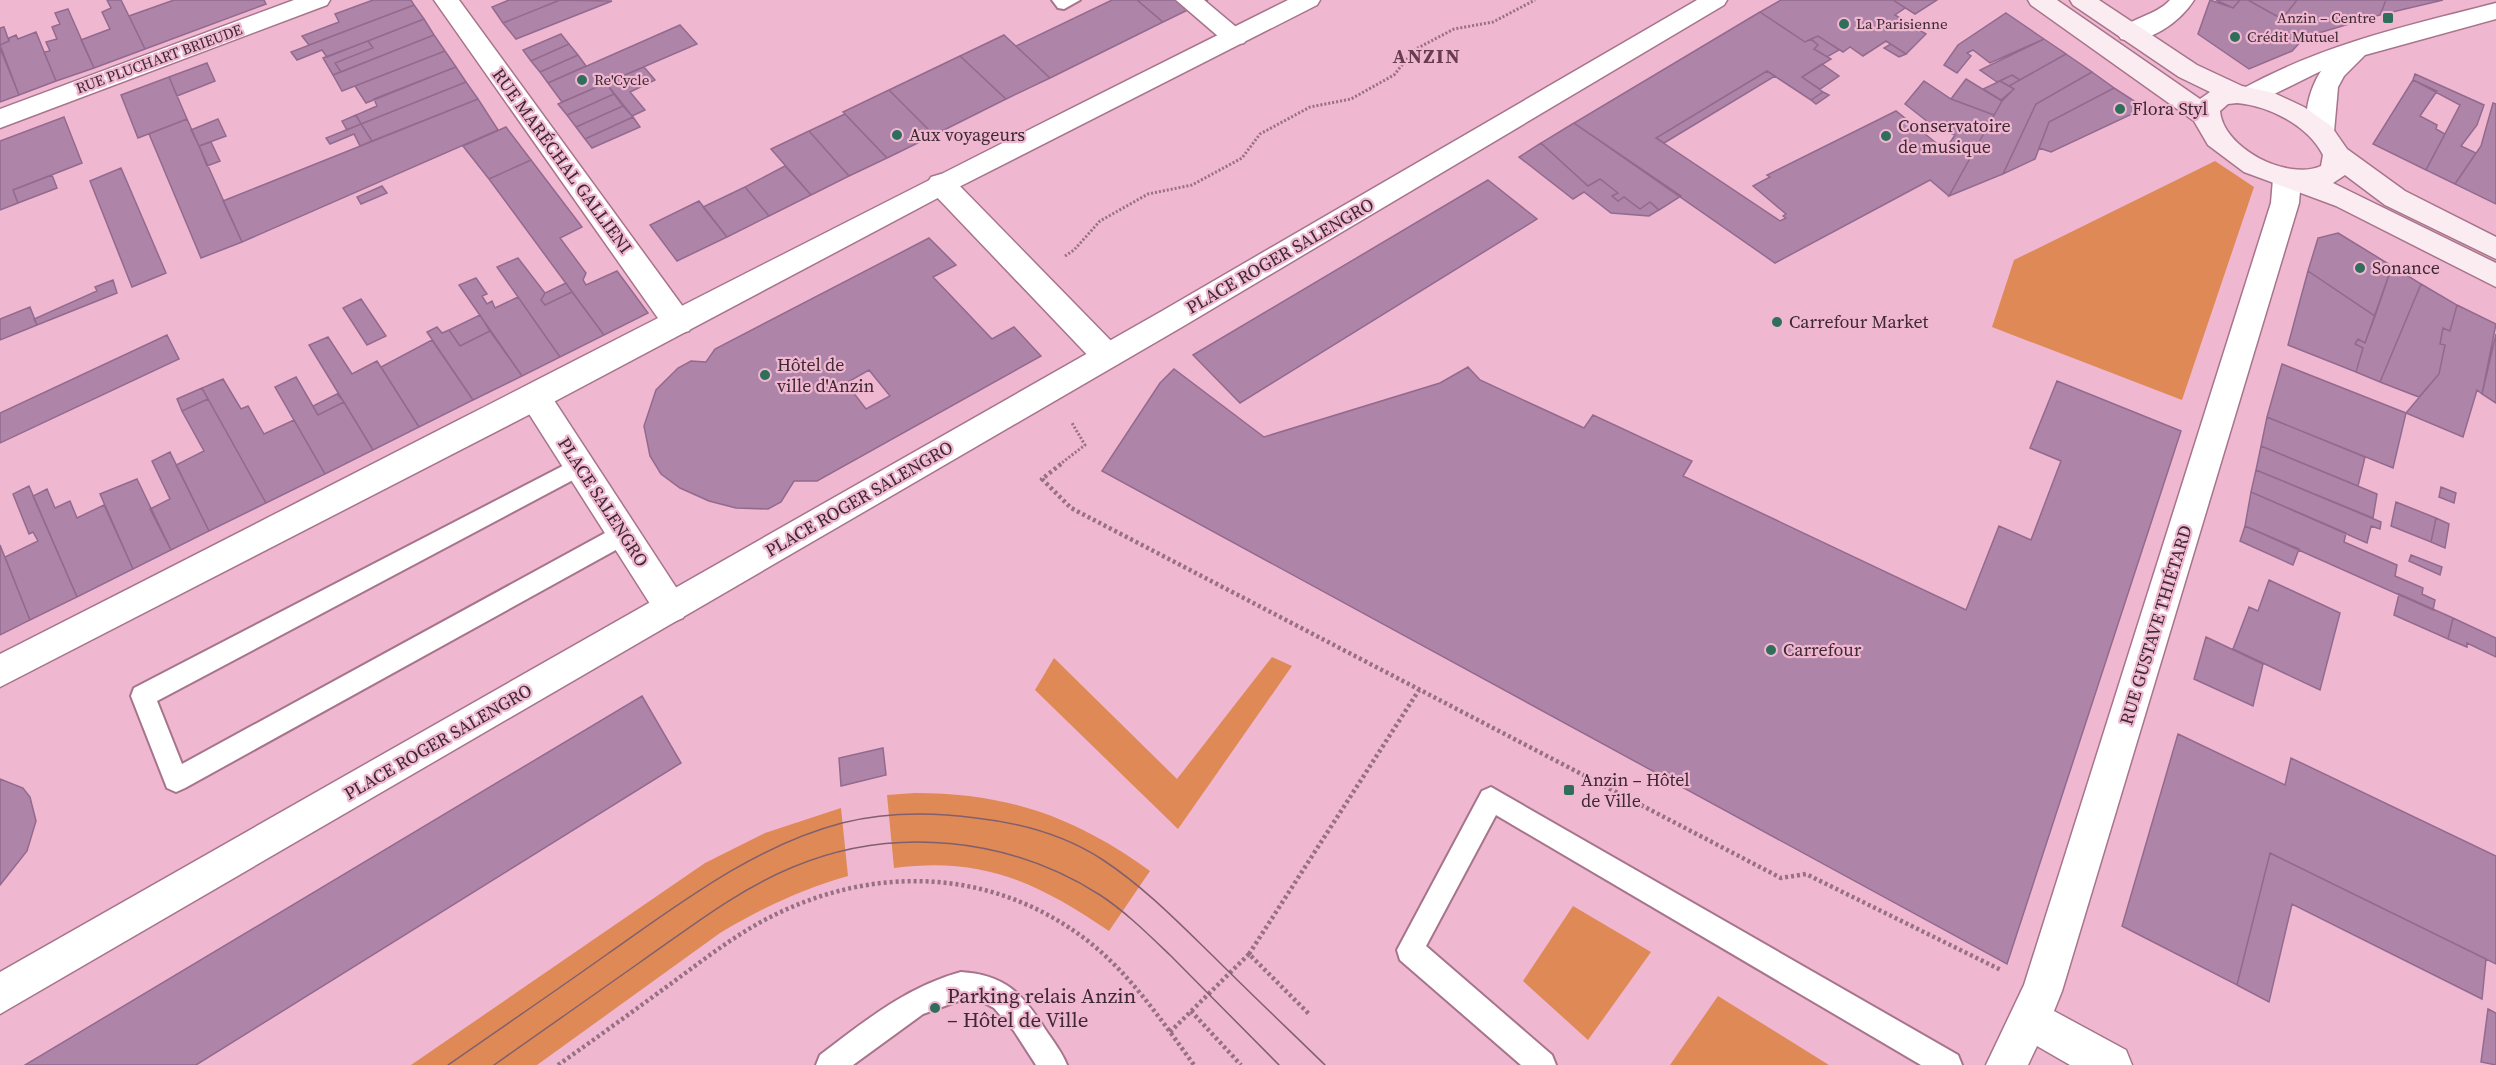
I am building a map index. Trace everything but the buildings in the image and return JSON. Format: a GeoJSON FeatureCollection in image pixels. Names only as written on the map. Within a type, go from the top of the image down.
{"type":"FeatureCollection","features":[{"type":"Feature","properties":{"kind":"main road"},"geometry":{"type":"LineString","coordinates":[[2040,0],[2205,116]]}},
{"type":"Feature","properties":{"kind":"main road"},"geometry":{"type":"LineString","coordinates":[[2082,0],[2188,71],[2244,95],[2278,104],[2321,132],[2333,146],[2337,155],[2337,163],[2330,174],[2315,180],[2294,180]]}},
{"type":"Feature","properties":{"kind":"main road"},"geometry":{"type":"LineString","coordinates":[[2244,95],[2211,102],[2206,108],[2205,116],[2209,129],[2222,143],[2259,169],[2346,199],[2496,276]]}},
{"type":"Feature","properties":{"kind":"main road"},"geometry":{"type":"LineString","coordinates":[[2337,155],[2395,198],[2496,249]]}},
{"type":"Feature","properties":{"kind":"street","name":"RUE PLUCHART BRIEUDE"},"geometry":{"type":"LineString","coordinates":[[0,119],[318,0]]}},
{"type":"Feature","properties":{"kind":"street","name":"RUE MARÉCHAL GALLIENI"},"geometry":{"type":"LineString","coordinates":[[446,0],[678,323]]}},
{"type":"Feature","properties":{"kind":"street"},"geometry":{"type":"LineString","coordinates":[[1188,0],[1235,37]]}},
{"type":"Feature","properties":{"kind":"street"},"geometry":{"type":"LineString","coordinates":[[0,671],[678,323],[941,184],[1308,0]]}},
{"type":"Feature","properties":{"kind":"street","name":"PLACE ROGER SALENGRO"},"geometry":{"type":"LineString","coordinates":[[0,994],[1053,388],[1715,0]]}},
{"type":"Feature","properties":{"kind":"street"},"geometry":{"type":"LineString","coordinates":[[2130,33],[2163,19],[2174,11],[2182,0]]}},
{"type":"Feature","properties":{"kind":"street"},"geometry":{"type":"LineString","coordinates":[[2244,95],[2295,71],[2429,26],[2496,11]]}},
{"type":"Feature","properties":{"kind":"street"},"geometry":{"type":"LineString","coordinates":[[2321,132],[2324,86],[2340,64],[2355,51]]}},
{"type":"Feature","properties":{"kind":"street","name":"RUE GUSTAVE THIÉTARD"},"geometry":{"type":"LineString","coordinates":[[2007,1065],[2036,1005],[2218,424],[2284,203],[2294,180]]}},
{"type":"Feature","properties":{"kind":"street"},"geometry":{"type":"LineString","coordinates":[[941,184],[1107,356]]}},
{"type":"Feature","properties":{"kind":"street","name":"PLACE SALENGRO"},"geometry":{"type":"LineString","coordinates":[[535,397],[671,608]]}},
{"type":"Feature","properties":{"kind":"street"},"geometry":{"type":"LineString","coordinates":[[2036,1005],[2111,1065]]}},
{"type":"Feature","properties":{"kind":"lane"},"geometry":{"type":"LineString","coordinates":[[1060,0],[1064,4],[1072,0]]}},
{"type":"Feature","properties":{"kind":"lane"},"geometry":{"type":"LineString","coordinates":[[580,466],[143,696],[176,780],[624,534]]}},
{"type":"Feature","properties":{"kind":"lane"},"geometry":{"type":"LineString","coordinates":[[1542,1065],[1410,950],[1491,799],[1948,1065]]}},
{"type":"Feature","properties":{"kind":"lane"},"geometry":{"type":"LineString","coordinates":[[830,1065],[928,994],[965,986],[988,989],[1007,1000],[1053,1065]]}},
{"type":"Feature","properties":{"kind":"path"},"geometry":{"type":"LineString","coordinates":[[1031,276],[1074,250],[1100,221],[1148,194],[1192,185],[1242,158],[1260,134],[1310,107],[1352,99],[1394,75],[1414,50],[1454,29],[1492,22],[1535,0]]}},
{"type":"Feature","properties":{"kind":"path"},"geometry":{"type":"LineString","coordinates":[[1053,388],[1085,445],[1042,479],[1071,508],[1781,878],[1806,874],[2036,1005]]}},
{"type":"Feature","properties":{"kind":"path"},"geometry":{"type":"LineString","coordinates":[[1170,1032],[1249,954],[1419,690]]}},
{"type":"Feature","properties":{"kind":"path"},"geometry":{"type":"LineString","coordinates":[[558,1065],[711,955],[770,917],[830,894],[889,880],[942,880],[961,883],[990,889],[1042,909],[1105,957],[1127,978],[1194,1065]]}},
{"type":"Feature","properties":{"kind":"path"},"geometry":{"type":"LineString","coordinates":[[1249,954],[1310,1014]]}},
{"type":"Feature","properties":{"kind":"path"},"geometry":{"type":"LineString","coordinates":[[1191,1011],[1241,1065]]}},
{"type":"Feature","properties":{"kind":"shaded area"},"geometry":{"type":"Polygon","coordinates":[[[2215,161],[2254,187],[2182,400],[1992,327],[2014,260],[2215,161]]]}},
{"type":"Feature","properties":{"kind":"shaded area"},"geometry":{"type":"Polygon","coordinates":[[[1272,657],[1292,666],[1178,829],[1035,690],[1054,658],[1177,779],[1272,657]]]}},
{"type":"Feature","properties":{"kind":"shaded area"},"geometry":{"type":"Polygon","coordinates":[[[915,793],[980,798],[1010,803],[1039,812],[1095,836],[1150,871],[1109,931],[1058,899],[1008,877],[955,866],[926,865],[894,868],[887,795],[915,793]]]}},
{"type":"Feature","properties":{"kind":"shaded area"},"geometry":{"type":"Polygon","coordinates":[[[841,808],[848,876],[782,900],[720,933],[537,1065],[411,1065],[705,863],[765,833],[841,808]]]}},
{"type":"Feature","properties":{"kind":"shaded area"},"geometry":{"type":"Polygon","coordinates":[[[1573,906],[1651,952],[1588,1040],[1523,981],[1573,906]]]}},
{"type":"Feature","properties":{"kind":"shaded area"},"geometry":{"type":"Polygon","coordinates":[[[1718,996],[1829,1065],[1670,1065],[1718,996]]]}},
{"type":"Feature","properties":{"kind":"tram line"},"geometry":{"type":"LineString","coordinates":[[448,1065],[690,897],[748,861],[810,833],[842,823],[892,815],[925,814],[976,818],[1026,827],[1058,837],[1103,860],[1160,905],[1325,1065]]}},
{"type":"Feature","properties":{"kind":"tram line"},"geometry":{"type":"LineString","coordinates":[[494,1065],[694,924],[772,876],[831,854],[870,846],[910,842],[950,844],[989,850],[1028,860],[1065,875],[1100,895],[1128,916],[1171,956],[1279,1065]]}},
{"type":"Feature","properties":{"kind":"place","name":"Anzin – Centre"},"geometry":{"type":"Point","coordinates":[2388,18]}},
{"type":"Feature","properties":{"kind":"place","name":"La Parisienne"},"geometry":{"type":"Point","coordinates":[1844,24]}},
{"type":"Feature","properties":{"kind":"place","name":"Crédit Mutuel"},"geometry":{"type":"Point","coordinates":[2235,37]}},
{"type":"Feature","properties":{"kind":"place","name":"Re'Cycle"},"geometry":{"type":"Point","coordinates":[582,80]}},
{"type":"Feature","properties":{"kind":"place","name":"Flora Styl"},"geometry":{"type":"Point","coordinates":[2120,109]}},
{"type":"Feature","properties":{"kind":"place","name":"Aux voyageurs"},"geometry":{"type":"Point","coordinates":[897,135]}},
{"type":"Feature","properties":{"kind":"place","name":"Conservatoire de musique"},"geometry":{"type":"Point","coordinates":[1886,136]}},
{"type":"Feature","properties":{"kind":"place","name":"Sonance"},"geometry":{"type":"Point","coordinates":[2360,268]}},
{"type":"Feature","properties":{"kind":"place","name":"Carrefour Market"},"geometry":{"type":"Point","coordinates":[1777,322]}},
{"type":"Feature","properties":{"kind":"place","name":"Hôtel de ville d'Anzin"},"geometry":{"type":"Point","coordinates":[765,375]}},
{"type":"Feature","properties":{"kind":"place","name":"Carrefour"},"geometry":{"type":"Point","coordinates":[1771,650]}},
{"type":"Feature","properties":{"kind":"place","name":"Anzin – Hôtel de Ville"},"geometry":{"type":"Point","coordinates":[1569,790]}},
{"type":"Feature","properties":{"kind":"place","name":"Parking relais Anzin – Hôtel de Ville"},"geometry":{"type":"Point","coordinates":[935,1008]}},
{"type":"Feature","properties":{"kind":"district","name":"ANZIN"},"geometry":{"type":"Point","coordinates":[1427,56]}}]}
